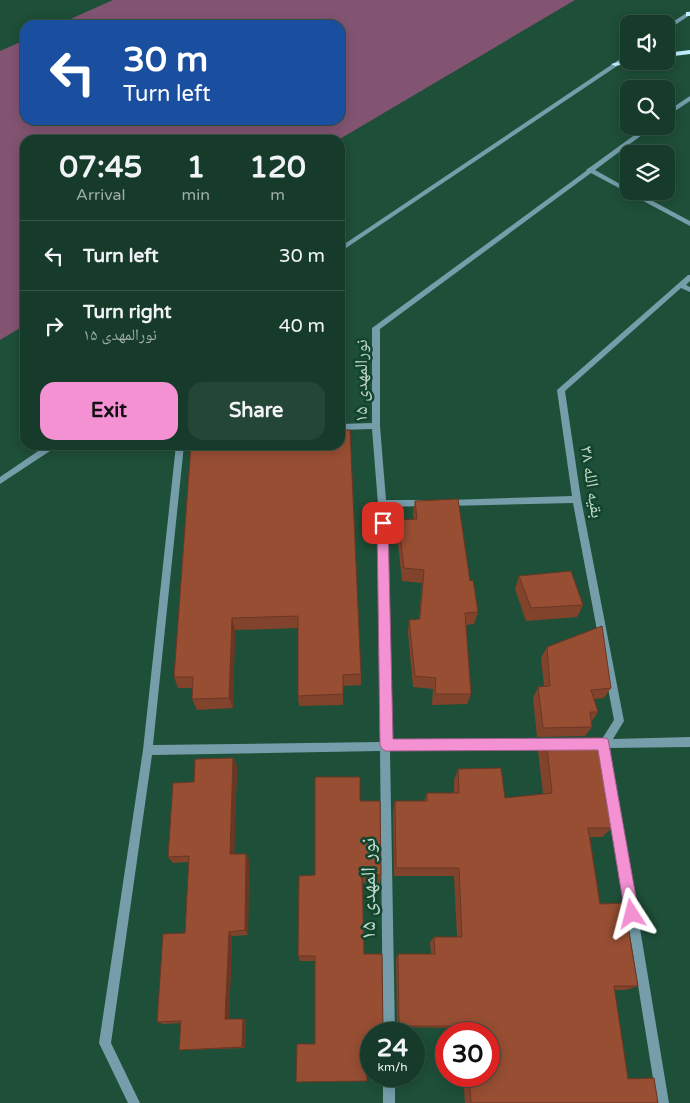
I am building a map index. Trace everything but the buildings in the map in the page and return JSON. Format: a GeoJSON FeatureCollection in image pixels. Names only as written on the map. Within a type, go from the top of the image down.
{"type":"FeatureCollection","features":[{"type":"Feature","properties":{"kind":"main road"},"geometry":{"type":"LineString","coordinates":[[675,54],[690,52]]}},
{"type":"Feature","properties":{"kind":"main road"},"geometry":{"type":"LineString","coordinates":[[615,64],[620,63]]}},
{"type":"Feature","properties":{"kind":"street"},"geometry":{"type":"LineString","coordinates":[[675,23],[690,14]]}},
{"type":"Feature","properties":{"kind":"street"},"geometry":{"type":"LineString","coordinates":[[345,247],[620,61]]}},
{"type":"Feature","properties":{"kind":"street"},"geometry":{"type":"LineString","coordinates":[[675,109],[690,98]]}},
{"type":"Feature","properties":{"kind":"street","name":"نورالمهدی ۱۵"},"geometry":{"type":"LineString","coordinates":[[386,745],[382,504],[376,426],[376,328],[588,170],[638,135]]}},
{"type":"Feature","properties":{"kind":"street"},"geometry":{"type":"LineString","coordinates":[[588,170],[690,224]]}},
{"type":"Feature","properties":{"kind":"street","name":"بقیه الله ۳۸"},"geometry":{"type":"LineString","coordinates":[[604,744],[619,720],[577,499],[561,390],[690,277]]}},
{"type":"Feature","properties":{"kind":"street"},"geometry":{"type":"LineString","coordinates":[[681,285],[690,290]]}},
{"type":"Feature","properties":{"kind":"street"},"geometry":{"type":"LineString","coordinates":[[345,427],[376,426]]}},
{"type":"Feature","properties":{"kind":"street"},"geometry":{"type":"LineString","coordinates":[[0,481],[46,450]]}},
{"type":"Feature","properties":{"kind":"street"},"geometry":{"type":"LineString","coordinates":[[134,1103],[105,1043],[148,750],[179,450]]}},
{"type":"Feature","properties":{"kind":"street"},"geometry":{"type":"LineString","coordinates":[[441,503],[577,499]]}},
{"type":"Feature","properties":{"kind":"street"},"geometry":{"type":"LineString","coordinates":[[382,504],[431,503]]}},
{"type":"Feature","properties":{"kind":"street"},"geometry":{"type":"LineString","coordinates":[[148,750],[690,742]]}},
{"type":"Feature","properties":{"kind":"street"},"geometry":{"type":"LineString","coordinates":[[604,744],[663,1103]]}},
{"type":"Feature","properties":{"kind":"street","name":"نور المهدی ۱۵"},"geometry":{"type":"LineString","coordinates":[[386,745],[388,1022]]}},
{"type":"Feature","properties":{"kind":"street"},"geometry":{"type":"LineString","coordinates":[[389,1087],[389,1103]]}},
{"type":"Feature","properties":{"kind":"shaded area"},"geometry":{"type":"Polygon","coordinates":[[[113,0],[575,0],[345,136],[20,135],[20,328],[0,340],[0,51],[20,42],[20,125],[345,125],[345,20],[68,20],[113,0]]]}},
{"type":"Feature","properties":{"kind":"route"},"geometry":{"type":"LineString","coordinates":[[383,523],[386,745],[604,744],[632,914]]}}]}
